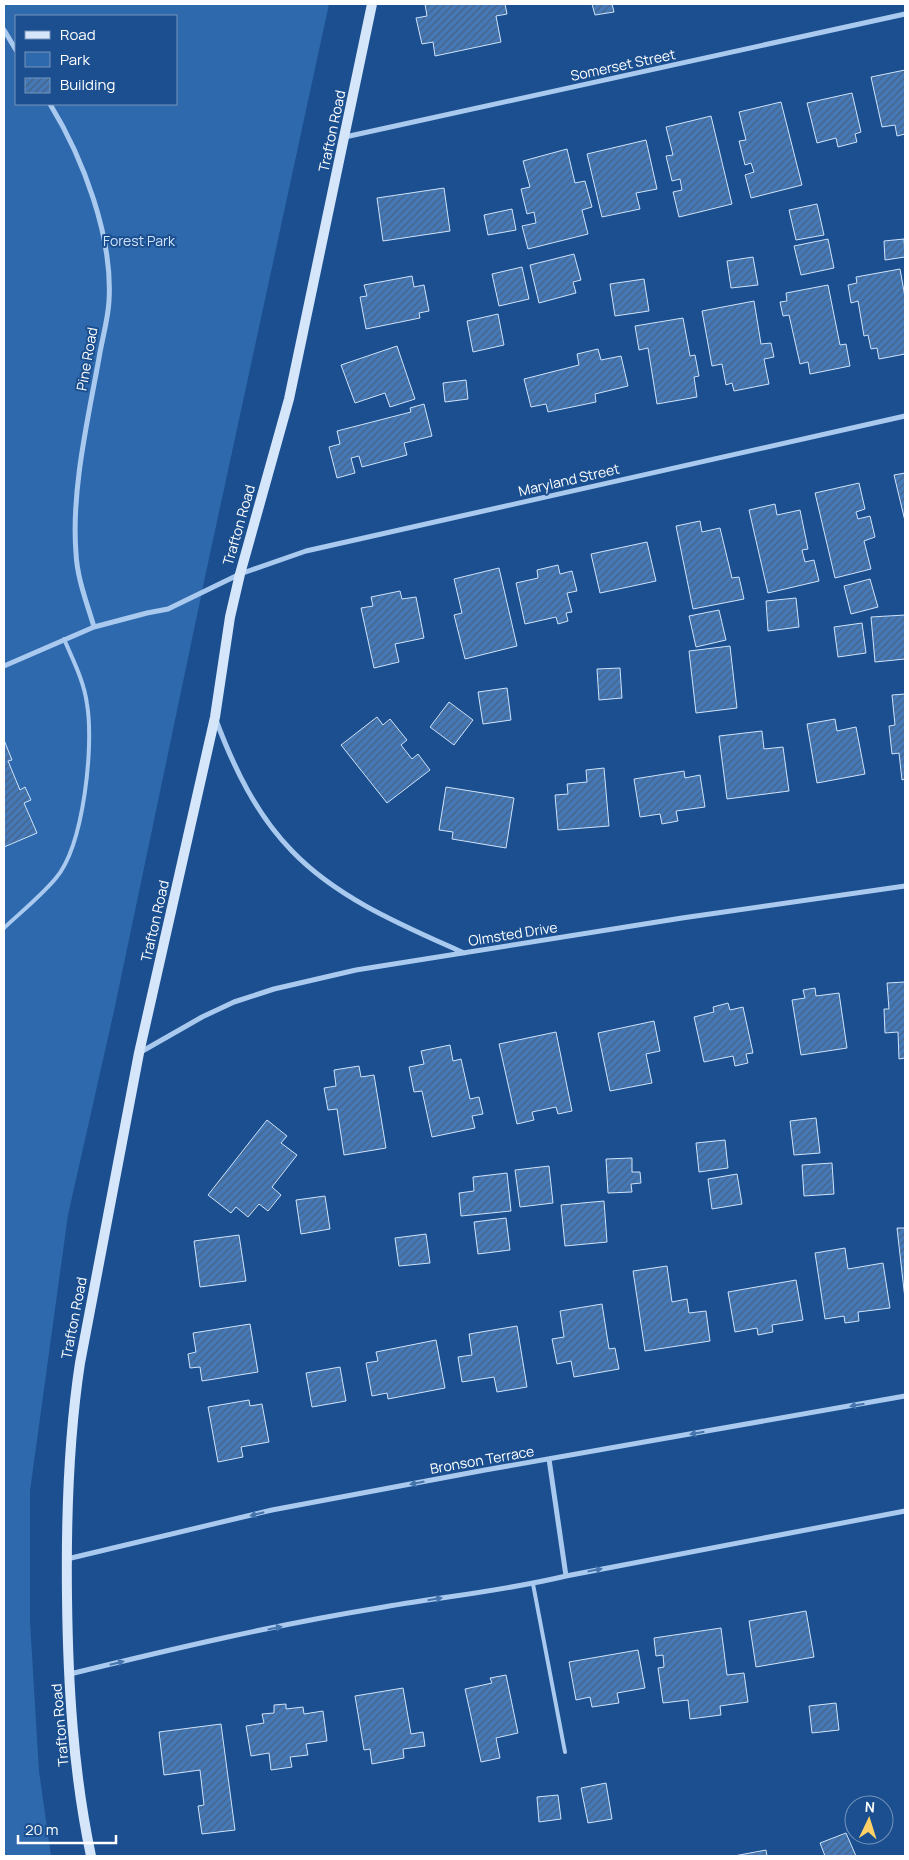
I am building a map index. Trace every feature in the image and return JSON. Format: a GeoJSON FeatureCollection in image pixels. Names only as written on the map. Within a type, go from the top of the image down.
{"type":"FeatureCollection","features":[{"type":"Feature","properties":{"kind":"street","name":"Trafton Road"},"geometry":{"type":"LineString","coordinates":[[90,1856],[79,1792],[69,1674],[67,1559],[68,1481],[72,1414],[139,1053],[215,718],[230,617],[240,574],[289,399],[372,4]]}},
{"type":"Feature","properties":{"kind":"street","name":"Somerset Street"},"geometry":{"type":"LineString","coordinates":[[345,137],[905,14]]}},
{"type":"Feature","properties":{"kind":"street"},"geometry":{"type":"LineString","coordinates":[[4,30],[15,48]]}},
{"type":"Feature","properties":{"kind":"street","name":"Pine Road"},"geometry":{"type":"LineString","coordinates":[[50,105],[90,189],[101,225],[108,264],[109,302],[82,452],[77,502],[76,553],[78,571],[94,627]]}},
{"type":"Feature","properties":{"kind":"street","name":"Maryland Street"},"geometry":{"type":"LineString","coordinates":[[4,666],[94,627],[168,609],[240,574],[306,551],[905,416]]}},
{"type":"Feature","properties":{"kind":"street"},"geometry":{"type":"LineString","coordinates":[[215,718],[246,789],[270,825],[292,852],[315,872],[367,906],[464,953]]}},
{"type":"Feature","properties":{"kind":"street","name":"Olmsted Drive"},"geometry":{"type":"LineString","coordinates":[[139,1053],[210,1013],[234,1002],[274,989],[356,970],[905,886]]}},
{"type":"Feature","properties":{"kind":"street","name":"Bronson Terrace"},"geometry":{"type":"LineString","coordinates":[[67,1559],[272,1510],[905,1396]]}},
{"type":"Feature","properties":{"kind":"street"},"geometry":{"type":"LineString","coordinates":[[548,1459],[566,1576]]}},
{"type":"Feature","properties":{"kind":"street"},"geometry":{"type":"LineString","coordinates":[[69,1674],[194,1644],[358,1611],[533,1584],[905,1511]]}},
{"type":"Feature","properties":{"kind":"lane"},"geometry":{"type":"LineString","coordinates":[[4,928],[57,877],[72,850],[78,826],[89,760],[88,712],[82,684],[64,639]]}},
{"type":"Feature","properties":{"kind":"lane"},"geometry":{"type":"LineString","coordinates":[[533,1584],[565,1752]]}},
{"type":"Feature","properties":{"kind":"green space","name":"Forest Park"},"geometry":{"type":"Polygon","coordinates":[[[4,4],[329,4],[208,563],[114,1011],[68,1215],[30,1491],[30,1622],[39,1771],[51,1856],[4,1856],[4,4]]]}},
{"type":"Feature","properties":{"kind":"building"},"geometry":{"type":"Polygon","coordinates":[[[425,4],[505,4],[507,14],[496,16],[501,42],[435,56],[433,42],[422,44],[416,18],[427,16],[425,4]]]}},
{"type":"Feature","properties":{"kind":"building"},"geometry":{"type":"Polygon","coordinates":[[[592,4],[612,4],[614,12],[595,15],[592,4]]]}},
{"type":"Feature","properties":{"kind":"building"},"geometry":{"type":"Polygon","coordinates":[[[905,70],[905,134],[897,136],[895,125],[882,127],[871,77],[905,70]]]}},
{"type":"Feature","properties":{"kind":"building"},"geometry":{"type":"Polygon","coordinates":[[[852,93],[861,132],[855,134],[857,142],[838,147],[836,138],[817,143],[807,103],[852,93]]]}},
{"type":"Feature","properties":{"kind":"building"},"geometry":{"type":"Polygon","coordinates":[[[781,102],[802,185],[751,198],[745,175],[754,172],[751,163],[745,165],[739,141],[746,140],[739,112],[781,102]]]}},
{"type":"Feature","properties":{"kind":"building"},"geometry":{"type":"Polygon","coordinates":[[[711,116],[732,204],[679,217],[673,192],[682,190],[680,179],[672,181],[666,156],[673,155],[666,127],[711,116]]]}},
{"type":"Feature","properties":{"kind":"building"},"geometry":{"type":"Polygon","coordinates":[[[646,140],[657,189],[636,193],[640,209],[602,217],[587,154],[646,140]]]}},
{"type":"Feature","properties":{"kind":"building"},"geometry":{"type":"Polygon","coordinates":[[[567,149],[575,183],[585,181],[592,207],[582,210],[588,234],[528,249],[522,226],[536,223],[534,212],[527,214],[521,189],[530,187],[523,161],[567,149]]]}},
{"type":"Feature","properties":{"kind":"building"},"geometry":{"type":"Polygon","coordinates":[[[444,188],[450,231],[383,241],[377,198],[444,188]]]}},
{"type":"Feature","properties":{"kind":"building"},"geometry":{"type":"Polygon","coordinates":[[[817,204],[824,235],[796,240],[789,210],[817,204]]]}},
{"type":"Feature","properties":{"kind":"building"},"geometry":{"type":"Polygon","coordinates":[[[512,209],[516,230],[488,235],[484,215],[512,209]]]}},
{"type":"Feature","properties":{"kind":"building"},"geometry":{"type":"Polygon","coordinates":[[[828,239],[834,268],[801,275],[794,246],[828,239]]]}},
{"type":"Feature","properties":{"kind":"building"},"geometry":{"type":"Polygon","coordinates":[[[904,239],[905,257],[885,260],[884,241],[904,239]]]}},
{"type":"Feature","properties":{"kind":"building"},"geometry":{"type":"Polygon","coordinates":[[[574,254],[581,280],[573,282],[576,293],[539,303],[530,265],[574,254]]]}},
{"type":"Feature","properties":{"kind":"building"},"geometry":{"type":"Polygon","coordinates":[[[753,257],[758,285],[731,288],[727,261],[753,257]]]}},
{"type":"Feature","properties":{"kind":"building"},"geometry":{"type":"Polygon","coordinates":[[[522,267],[529,299],[499,306],[492,274],[522,267]]]}},
{"type":"Feature","properties":{"kind":"building"},"geometry":{"type":"Polygon","coordinates":[[[900,269],[905,297],[905,354],[879,359],[877,348],[871,349],[868,335],[864,336],[858,301],[851,303],[848,285],[857,283],[856,277],[900,269]]]}},
{"type":"Feature","properties":{"kind":"building"},"geometry":{"type":"Polygon","coordinates":[[[412,276],[414,287],[424,285],[429,311],[419,313],[420,318],[366,329],[360,297],[367,296],[364,285],[412,276]]]}},
{"type":"Feature","properties":{"kind":"building"},"geometry":{"type":"Polygon","coordinates":[[[644,279],[649,311],[615,316],[610,284],[644,279]]]}},
{"type":"Feature","properties":{"kind":"building"},"geometry":{"type":"Polygon","coordinates":[[[828,285],[840,345],[846,344],[850,366],[810,374],[808,362],[800,364],[789,315],[783,316],[780,302],[787,301],[786,293],[828,285]]]}},
{"type":"Feature","properties":{"kind":"building"},"geometry":{"type":"Polygon","coordinates":[[[754,301],[761,344],[771,343],[774,357],[764,359],[769,384],[734,391],[732,383],[726,385],[722,364],[712,366],[702,311],[754,301]]]}},
{"type":"Feature","properties":{"kind":"building"},"geometry":{"type":"Polygon","coordinates":[[[498,314],[504,345],[473,352],[467,321],[498,314]]]}},
{"type":"Feature","properties":{"kind":"building"},"geometry":{"type":"Polygon","coordinates":[[[683,318],[690,356],[695,355],[699,376],[694,377],[697,397],[657,404],[648,348],[639,350],[635,326],[683,318]]]}},
{"type":"Feature","properties":{"kind":"building"},"geometry":{"type":"Polygon","coordinates":[[[397,346],[415,399],[390,407],[385,393],[355,403],[341,365],[397,346]]]}},
{"type":"Feature","properties":{"kind":"building"},"geometry":{"type":"Polygon","coordinates":[[[598,349],[601,360],[621,356],[628,386],[595,394],[596,402],[548,412],[546,404],[531,407],[524,379],[579,365],[577,354],[598,349]]]}},
{"type":"Feature","properties":{"kind":"building"},"geometry":{"type":"Polygon","coordinates":[[[466,380],[468,399],[445,402],[443,383],[466,380]]]}},
{"type":"Feature","properties":{"kind":"building"},"geometry":{"type":"Polygon","coordinates":[[[424,404],[432,436],[404,443],[407,455],[362,467],[359,456],[351,458],[355,473],[337,478],[329,447],[340,444],[337,431],[411,412],[410,408],[424,404]]]}},
{"type":"Feature","properties":{"kind":"building"},"geometry":{"type":"Polygon","coordinates":[[[905,473],[905,521],[894,475],[905,473]]]}},
{"type":"Feature","properties":{"kind":"building"},"geometry":{"type":"Polygon","coordinates":[[[859,483],[865,509],[856,512],[858,519],[870,516],[875,537],[864,541],[871,569],[835,578],[815,493],[859,483]]]}},
{"type":"Feature","properties":{"kind":"building"},"geometry":{"type":"Polygon","coordinates":[[[775,504],[777,515],[800,510],[808,549],[802,550],[805,562],[814,560],[819,581],[768,593],[749,510],[775,504]]]}},
{"type":"Feature","properties":{"kind":"building"},"geometry":{"type":"Polygon","coordinates":[[[700,521],[702,532],[720,528],[732,578],[739,577],[744,599],[693,609],[676,526],[700,521]]]}},
{"type":"Feature","properties":{"kind":"building"},"geometry":{"type":"Polygon","coordinates":[[[647,542],[656,581],[600,593],[591,554],[647,542]]]}},
{"type":"Feature","properties":{"kind":"building"},"geometry":{"type":"Polygon","coordinates":[[[558,565],[560,574],[572,571],[577,591],[567,593],[572,612],[566,613],[568,621],[558,624],[556,617],[525,624],[516,583],[538,578],[537,570],[558,565]]]}},
{"type":"Feature","properties":{"kind":"building"},"geometry":{"type":"Polygon","coordinates":[[[499,568],[517,646],[465,659],[454,615],[462,613],[454,579],[499,568]]]}},
{"type":"Feature","properties":{"kind":"building"},"geometry":{"type":"Polygon","coordinates":[[[870,579],[878,607],[851,614],[844,586],[870,579]]]}},
{"type":"Feature","properties":{"kind":"building"},"geometry":{"type":"Polygon","coordinates":[[[400,591],[402,599],[416,597],[424,638],[395,644],[399,662],[374,668],[361,608],[373,606],[371,597],[400,591]]]}},
{"type":"Feature","properties":{"kind":"building"},"geometry":{"type":"Polygon","coordinates":[[[796,598],[799,627],[768,631],[766,601],[796,598]]]}},
{"type":"Feature","properties":{"kind":"building"},"geometry":{"type":"Polygon","coordinates":[[[719,610],[726,640],[696,647],[689,616],[719,610]]]}},
{"type":"Feature","properties":{"kind":"building"},"geometry":{"type":"Polygon","coordinates":[[[905,615],[905,659],[875,662],[871,617],[905,615]]]}},
{"type":"Feature","properties":{"kind":"building"},"geometry":{"type":"Polygon","coordinates":[[[862,623],[866,653],[838,657],[834,627],[862,623]]]}},
{"type":"Feature","properties":{"kind":"building"},"geometry":{"type":"Polygon","coordinates":[[[730,646],[737,708],[696,713],[689,651],[730,646]]]}},
{"type":"Feature","properties":{"kind":"building"},"geometry":{"type":"Polygon","coordinates":[[[620,668],[622,698],[599,700],[597,669],[620,668]]]}},
{"type":"Feature","properties":{"kind":"building"},"geometry":{"type":"Polygon","coordinates":[[[507,688],[511,720],[483,724],[478,692],[507,688]]]}},
{"type":"Feature","properties":{"kind":"building"},"geometry":{"type":"Polygon","coordinates":[[[905,694],[905,779],[902,780],[899,753],[892,754],[889,726],[895,725],[892,695],[905,694]]]}},
{"type":"Feature","properties":{"kind":"building"},"geometry":{"type":"Polygon","coordinates":[[[449,702],[473,720],[454,745],[430,727],[449,702]]]}},
{"type":"Feature","properties":{"kind":"building"},"geometry":{"type":"Polygon","coordinates":[[[377,717],[383,725],[390,719],[407,740],[401,745],[412,759],[418,754],[430,770],[387,803],[341,745],[377,717]]]}},
{"type":"Feature","properties":{"kind":"building"},"geometry":{"type":"Polygon","coordinates":[[[835,719],[837,731],[856,727],[865,774],[817,783],[807,724],[835,719]]]}},
{"type":"Feature","properties":{"kind":"building"},"geometry":{"type":"Polygon","coordinates":[[[762,731],[764,749],[783,747],[789,791],[727,799],[719,736],[762,731]]]}},
{"type":"Feature","properties":{"kind":"building"},"geometry":{"type":"Polygon","coordinates":[[[4,740],[12,760],[8,761],[20,790],[25,787],[31,800],[24,803],[37,833],[4,847],[4,740]]]}},
{"type":"Feature","properties":{"kind":"building"},"geometry":{"type":"Polygon","coordinates":[[[604,768],[609,826],[558,830],[555,795],[568,794],[567,784],[587,782],[586,770],[604,768]]]}},
{"type":"Feature","properties":{"kind":"building"},"geometry":{"type":"Polygon","coordinates":[[[684,771],[685,778],[700,775],[705,807],[676,811],[678,821],[662,824],[660,814],[640,817],[634,779],[684,771]]]}},
{"type":"Feature","properties":{"kind":"building"},"geometry":{"type":"Polygon","coordinates":[[[446,787],[514,798],[506,848],[452,839],[453,832],[439,830],[446,787]]]}},
{"type":"Feature","properties":{"kind":"building"},"geometry":{"type":"Polygon","coordinates":[[[905,982],[905,1058],[899,1059],[898,1032],[885,1033],[884,1009],[889,1009],[887,983],[905,982]]]}},
{"type":"Feature","properties":{"kind":"building"},"geometry":{"type":"Polygon","coordinates":[[[815,988],[816,996],[839,993],[847,1048],[801,1055],[792,1000],[805,998],[803,990],[815,988]]]}},
{"type":"Feature","properties":{"kind":"building"},"geometry":{"type":"Polygon","coordinates":[[[728,1003],[730,1010],[743,1007],[753,1053],[746,1054],[748,1063],[735,1066],[733,1056],[704,1062],[694,1017],[714,1012],[713,1007],[728,1003]]]}},
{"type":"Feature","properties":{"kind":"building"},"geometry":{"type":"Polygon","coordinates":[[[654,1021],[660,1051],[646,1054],[652,1083],[610,1091],[598,1033],[654,1021]]]}},
{"type":"Feature","properties":{"kind":"building"},"geometry":{"type":"Polygon","coordinates":[[[556,1032],[572,1111],[558,1114],[556,1107],[532,1112],[534,1120],[517,1124],[499,1044],[556,1032]]]}},
{"type":"Feature","properties":{"kind":"building"},"geometry":{"type":"Polygon","coordinates":[[[450,1045],[453,1061],[461,1059],[470,1099],[479,1097],[483,1114],[472,1116],[475,1128],[432,1137],[422,1091],[414,1092],[409,1067],[424,1064],[421,1051],[450,1045]]]}},
{"type":"Feature","properties":{"kind":"building"},"geometry":{"type":"Polygon","coordinates":[[[359,1066],[361,1077],[374,1075],[386,1148],[344,1155],[337,1109],[328,1110],[324,1088],[336,1086],[334,1070],[359,1066]]]}},
{"type":"Feature","properties":{"kind":"building"},"geometry":{"type":"Polygon","coordinates":[[[816,1118],[820,1153],[794,1155],[790,1121],[816,1118]]]}},
{"type":"Feature","properties":{"kind":"building"},"geometry":{"type":"Polygon","coordinates":[[[267,1120],[287,1136],[281,1143],[297,1155],[272,1187],[281,1195],[268,1211],[259,1204],[248,1217],[236,1207],[231,1213],[208,1195],[267,1120]]]}},
{"type":"Feature","properties":{"kind":"building"},"geometry":{"type":"Polygon","coordinates":[[[725,1140],[728,1168],[699,1172],[696,1143],[725,1140]]]}},
{"type":"Feature","properties":{"kind":"building"},"geometry":{"type":"Polygon","coordinates":[[[632,1158],[632,1172],[640,1172],[641,1183],[631,1184],[632,1192],[608,1193],[606,1159],[632,1158]]]}},
{"type":"Feature","properties":{"kind":"building"},"geometry":{"type":"Polygon","coordinates":[[[832,1163],[834,1194],[804,1196],[802,1165],[832,1163]]]}},
{"type":"Feature","properties":{"kind":"building"},"geometry":{"type":"Polygon","coordinates":[[[549,1166],[553,1203],[520,1207],[515,1170],[549,1166]]]}},
{"type":"Feature","properties":{"kind":"building"},"geometry":{"type":"Polygon","coordinates":[[[507,1173],[511,1211],[461,1216],[459,1193],[474,1191],[473,1177],[507,1173]]]}},
{"type":"Feature","properties":{"kind":"building"},"geometry":{"type":"Polygon","coordinates":[[[737,1174],[742,1204],[712,1209],[708,1179],[737,1174]]]}},
{"type":"Feature","properties":{"kind":"building"},"geometry":{"type":"Polygon","coordinates":[[[325,1196],[330,1229],[301,1234],[296,1200],[325,1196]]]}},
{"type":"Feature","properties":{"kind":"building"},"geometry":{"type":"Polygon","coordinates":[[[604,1201],[607,1242],[565,1246],[561,1205],[604,1201]]]}},
{"type":"Feature","properties":{"kind":"building"},"geometry":{"type":"Polygon","coordinates":[[[506,1218],[510,1250],[478,1254],[474,1222],[506,1218]]]}},
{"type":"Feature","properties":{"kind":"building"},"geometry":{"type":"Polygon","coordinates":[[[897,1228],[905,1228],[905,1299],[897,1228]]]}},
{"type":"Feature","properties":{"kind":"building"},"geometry":{"type":"Polygon","coordinates":[[[426,1234],[430,1263],[399,1266],[395,1238],[426,1234]]]}},
{"type":"Feature","properties":{"kind":"building"},"geometry":{"type":"Polygon","coordinates":[[[239,1235],[246,1281],[200,1287],[194,1241],[239,1235]]]}},
{"type":"Feature","properties":{"kind":"building"},"geometry":{"type":"Polygon","coordinates":[[[845,1248],[848,1269],[883,1263],[890,1308],[858,1312],[859,1321],[845,1323],[844,1316],[825,1319],[815,1253],[845,1248]]]}},
{"type":"Feature","properties":{"kind":"building"},"geometry":{"type":"Polygon","coordinates":[[[667,1266],[672,1302],[687,1299],[689,1313],[706,1311],[710,1341],[645,1351],[633,1271],[667,1266]]]}},
{"type":"Feature","properties":{"kind":"building"},"geometry":{"type":"Polygon","coordinates":[[[796,1280],[803,1320],[772,1325],[773,1332],[758,1335],[757,1328],[735,1332],[728,1292],[796,1280]]]}},
{"type":"Feature","properties":{"kind":"building"},"geometry":{"type":"Polygon","coordinates":[[[602,1304],[609,1349],[615,1348],[619,1369],[574,1377],[571,1361],[557,1364],[552,1339],[564,1337],[560,1311],[602,1304]]]}},
{"type":"Feature","properties":{"kind":"building"},"geometry":{"type":"Polygon","coordinates":[[[250,1324],[258,1372],[202,1381],[200,1367],[190,1368],[188,1354],[196,1352],[193,1333],[250,1324]]]}},
{"type":"Feature","properties":{"kind":"building"},"geometry":{"type":"Polygon","coordinates":[[[517,1326],[527,1387],[497,1392],[494,1377],[462,1382],[458,1357],[472,1355],[469,1334],[517,1326]]]}},
{"type":"Feature","properties":{"kind":"building"},"geometry":{"type":"Polygon","coordinates":[[[436,1340],[445,1388],[388,1399],[387,1393],[372,1396],[366,1363],[378,1361],[376,1352],[436,1340]]]}},
{"type":"Feature","properties":{"kind":"building"},"geometry":{"type":"Polygon","coordinates":[[[340,1367],[346,1401],[312,1407],[306,1373],[340,1367]]]}},
{"type":"Feature","properties":{"kind":"building"},"geometry":{"type":"Polygon","coordinates":[[[249,1400],[250,1406],[262,1404],[269,1442],[241,1447],[243,1457],[218,1462],[208,1407],[249,1400]]]}},
{"type":"Feature","properties":{"kind":"building"},"geometry":{"type":"Polygon","coordinates":[[[806,1611],[814,1657],[756,1667],[749,1621],[806,1611]]]}},
{"type":"Feature","properties":{"kind":"building"},"geometry":{"type":"Polygon","coordinates":[[[721,1628],[727,1675],[744,1673],[748,1702],[720,1706],[721,1715],[690,1719],[688,1700],[663,1703],[658,1668],[664,1667],[663,1655],[656,1656],[654,1638],[721,1628]]]}},
{"type":"Feature","properties":{"kind":"building"},"geometry":{"type":"Polygon","coordinates":[[[638,1650],[645,1688],[617,1693],[619,1703],[592,1707],[590,1697],[576,1700],[569,1662],[638,1650]]]}},
{"type":"Feature","properties":{"kind":"building"},"geometry":{"type":"Polygon","coordinates":[[[506,1675],[518,1733],[496,1738],[500,1758],[481,1762],[465,1689],[492,1683],[490,1678],[506,1675]]]}},
{"type":"Feature","properties":{"kind":"building"},"geometry":{"type":"Polygon","coordinates":[[[403,1688],[411,1734],[423,1732],[425,1746],[403,1749],[404,1758],[372,1764],[370,1749],[364,1750],[355,1696],[403,1688]]]}},
{"type":"Feature","properties":{"kind":"building"},"geometry":{"type":"Polygon","coordinates":[[[836,1703],[839,1730],[812,1733],[809,1706],[836,1703]]]}},
{"type":"Feature","properties":{"kind":"building"},"geometry":{"type":"Polygon","coordinates":[[[286,1704],[286,1709],[303,1707],[304,1714],[323,1711],[327,1741],[306,1744],[308,1755],[290,1757],[292,1767],[271,1770],[269,1753],[251,1756],[246,1726],[264,1723],[262,1714],[274,1713],[274,1705],[286,1704]]]}},
{"type":"Feature","properties":{"kind":"building"},"geometry":{"type":"Polygon","coordinates":[[[221,1724],[235,1830],[202,1834],[198,1806],[204,1805],[200,1770],[164,1775],[159,1732],[221,1724]]]}},
{"type":"Feature","properties":{"kind":"building"},"geometry":{"type":"Polygon","coordinates":[[[606,1783],[612,1819],[588,1823],[581,1788],[606,1783]]]}},
{"type":"Feature","properties":{"kind":"building"},"geometry":{"type":"Polygon","coordinates":[[[558,1795],[561,1819],[539,1822],[537,1797],[558,1795]]]}},
{"type":"Feature","properties":{"kind":"building"},"geometry":{"type":"Polygon","coordinates":[[[844,1834],[844,1845],[851,1845],[856,1856],[825,1856],[820,1843],[844,1834]]]}},
{"type":"Feature","properties":{"kind":"building"},"geometry":{"type":"Polygon","coordinates":[[[766,1850],[767,1856],[734,1856],[766,1850]]]}}]}
